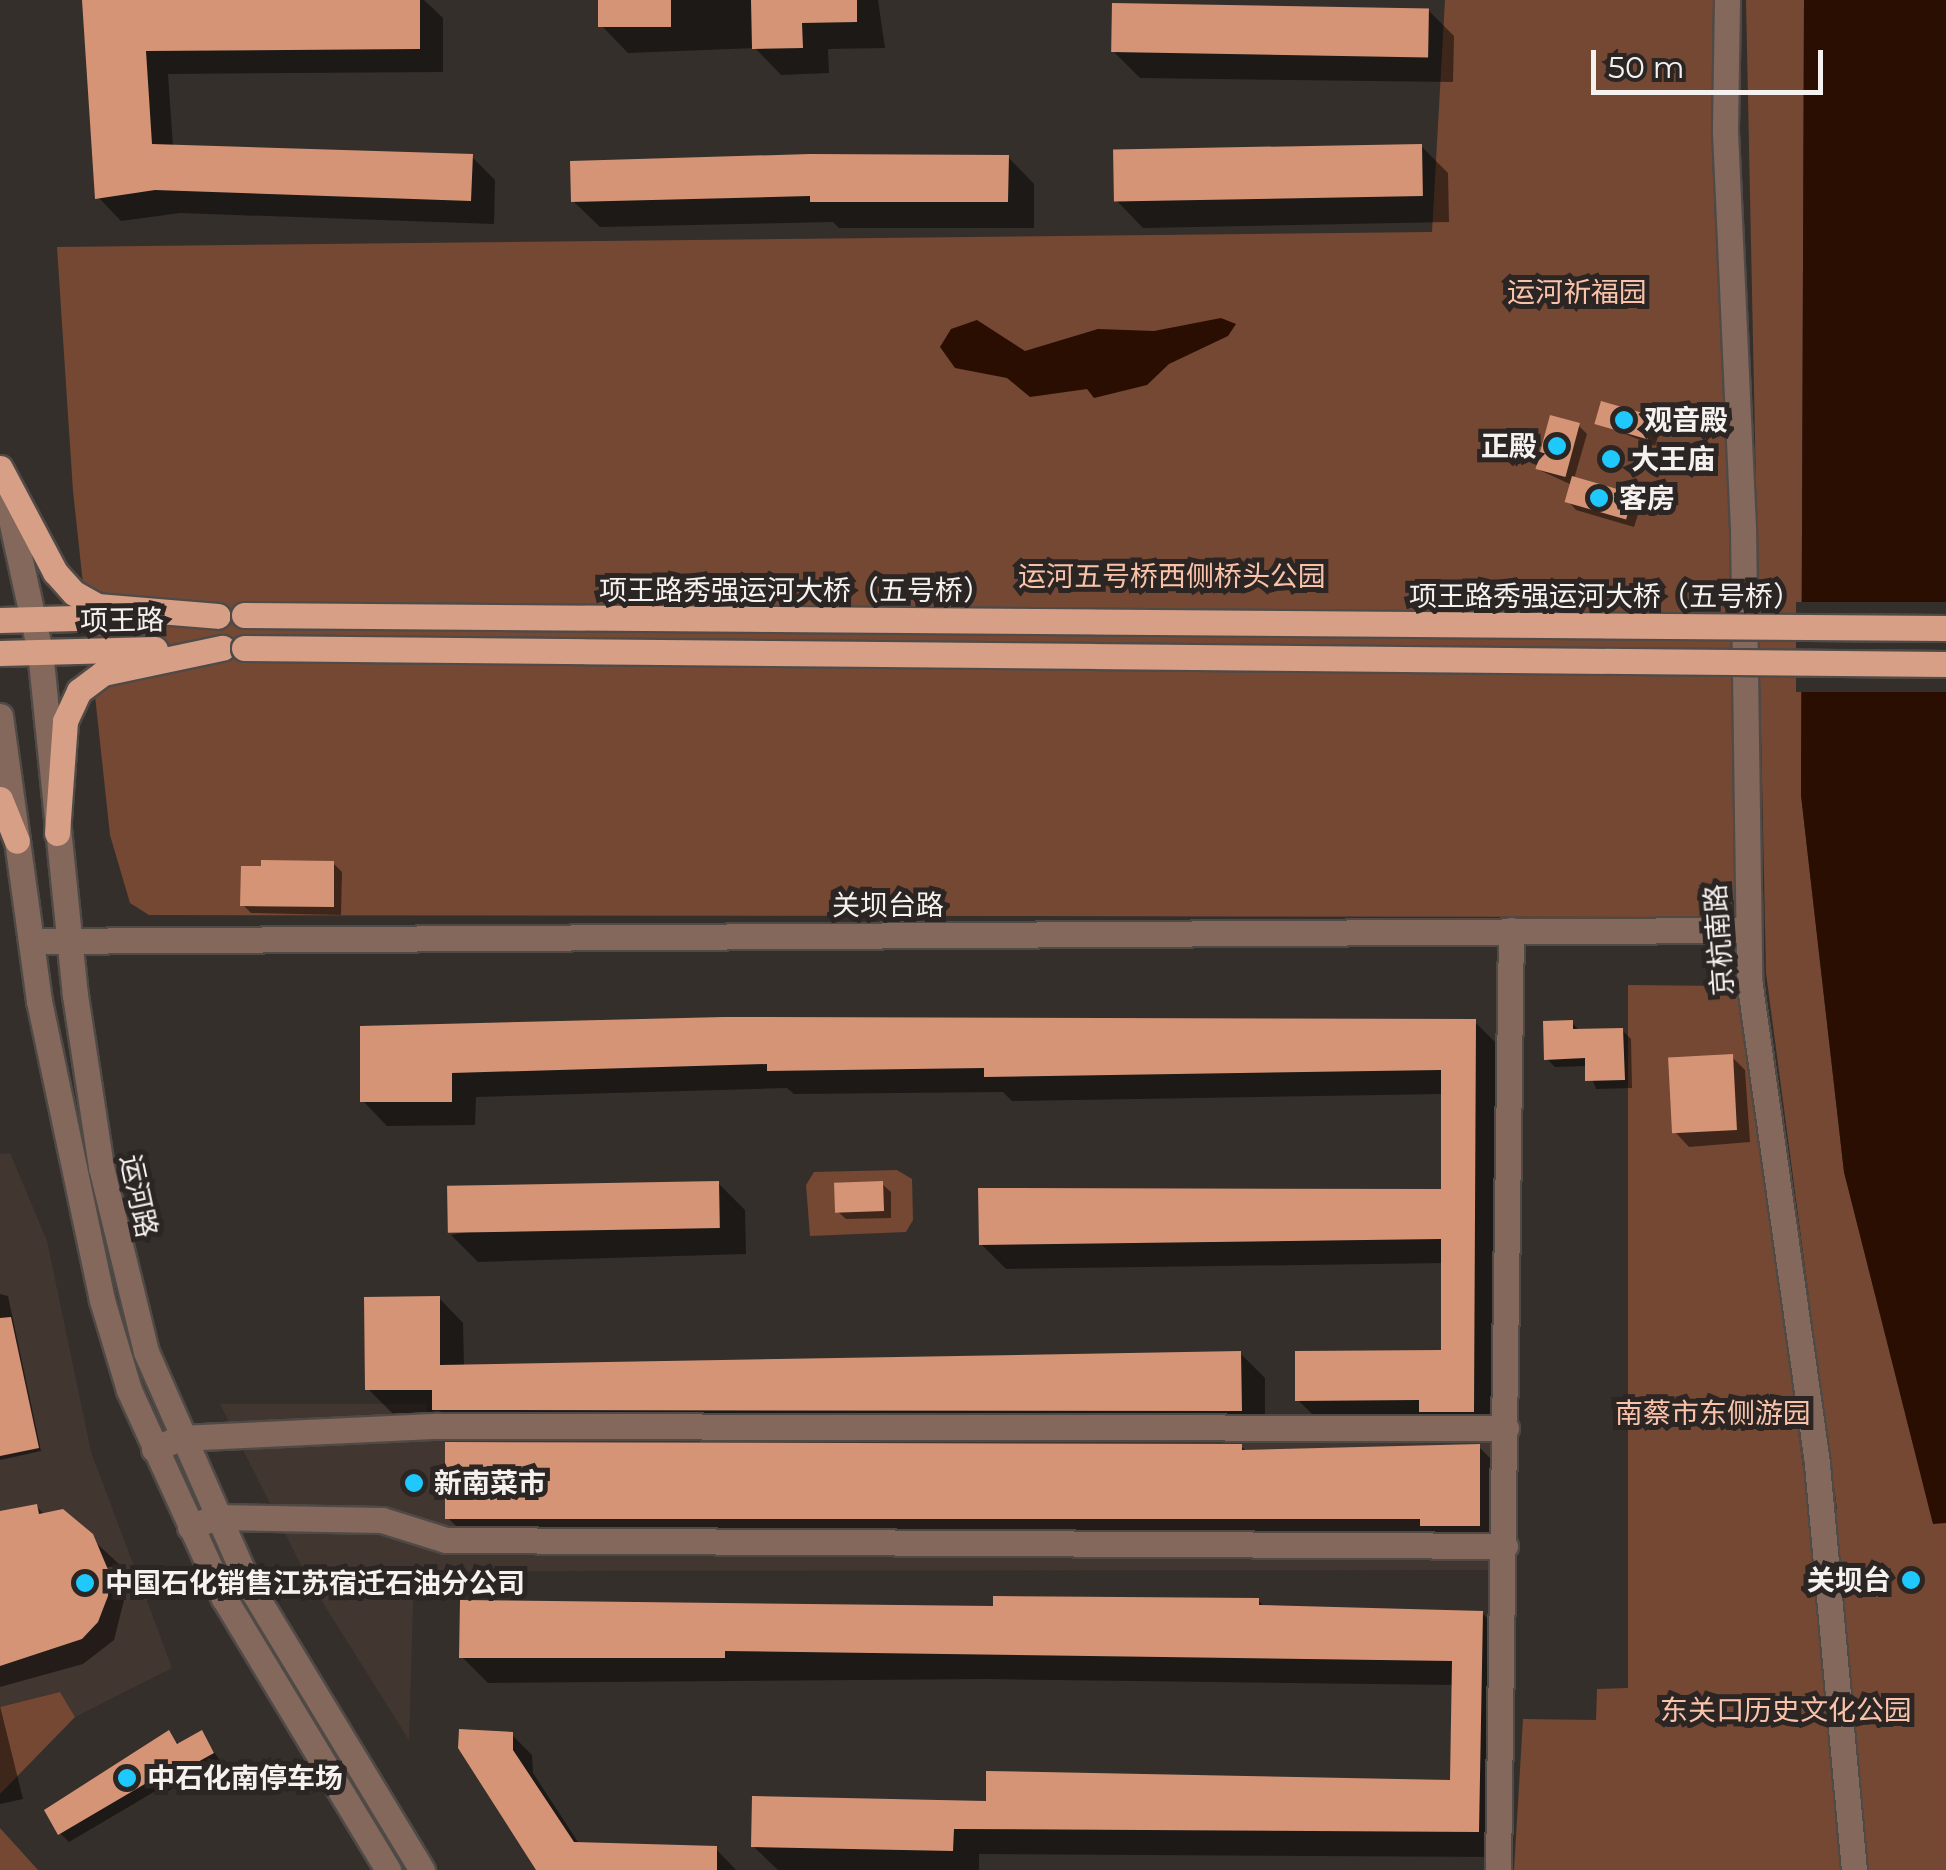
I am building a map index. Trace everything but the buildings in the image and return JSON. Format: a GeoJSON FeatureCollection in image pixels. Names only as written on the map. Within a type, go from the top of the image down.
{"type":"FeatureCollection","features":[{"type":"Feature","properties":{"kind":"main road"},"geometry":{"type":"LineString","coordinates":[[0,468],[55,572],[74,593],[97,606],[231,616]]}},
{"type":"Feature","properties":{"kind":"main road","name":"项王路"},"geometry":{"type":"LineString","coordinates":[[0,620],[231,616]]}},
{"type":"Feature","properties":{"kind":"main road","name":"项王路秀强运河大桥（五号桥）"},"geometry":{"type":"LineString","coordinates":[[231,616],[1946,628]]}},
{"type":"Feature","properties":{"kind":"main road"},"geometry":{"type":"LineString","coordinates":[[58,833],[65,721],[79,690],[104,673],[233,648],[1946,664]]}},
{"type":"Feature","properties":{"kind":"main road","name":"项王路"},"geometry":{"type":"LineString","coordinates":[[0,654],[233,648]]}},
{"type":"Feature","properties":{"kind":"main road"},"geometry":{"type":"LineString","coordinates":[[0,799],[18,841]]}},
{"type":"Feature","properties":{"kind":"street","name":"京杭南路"},"geometry":{"type":"LineString","coordinates":[[1727,0],[1724,132],[1743,528],[1747,930],[1817,1464],[1854,1870]]}},
{"type":"Feature","properties":{"kind":"street","name":"运河路"},"geometry":{"type":"LineString","coordinates":[[0,468],[40,651],[70,940],[112,1222],[146,1352],[180,1438],[248,1582],[422,1870]]}},
{"type":"Feature","properties":{"kind":"street"},"geometry":{"type":"LineString","coordinates":[[0,716],[30,941],[102,1300],[154,1449],[224,1598],[388,1870]]}},
{"type":"Feature","properties":{"kind":"street"},"geometry":{"type":"LineString","coordinates":[[1498,1870],[1511,930]]}},
{"type":"Feature","properties":{"kind":"street","name":"关坝台路"},"geometry":{"type":"LineString","coordinates":[[30,941],[1747,930]]}},
{"type":"Feature","properties":{"kind":"street"},"geometry":{"type":"LineString","coordinates":[[154,1449],[180,1438],[438,1426],[1506,1428]]}},
{"type":"Feature","properties":{"kind":"street"},"geometry":{"type":"LineString","coordinates":[[190,1527],[216,1517],[382,1520],[446,1540],[1505,1546]]}},
{"type":"Feature","properties":{"kind":"shaded area"},"geometry":{"type":"Polygon","coordinates":[[[1804,0],[1946,0],[1946,1523],[1933,1524],[1844,1172],[1801,795],[1804,0]]]}},
{"type":"Feature","properties":{"kind":"shaded area"},"geometry":{"type":"Polygon","coordinates":[[[1221,318],[1236,324],[1228,336],[1169,364],[1147,385],[1094,398],[1087,389],[1030,397],[1007,378],[955,368],[940,347],[951,329],[977,320],[1025,351],[1098,329],[1154,331],[1221,318]]]}},
{"type":"Feature","properties":{"kind":"shaded area"},"geometry":{"type":"Polygon","coordinates":[[[10,1153],[47,1241],[91,1452],[172,1668],[75,1717],[60,1692],[0,1707],[0,1154],[10,1153]]]}},
{"type":"Feature","properties":{"kind":"shaded area"},"geometry":{"type":"Polygon","coordinates":[[[220,1404],[427,1404],[427,1415],[1493,1417],[1491,1570],[414,1571],[409,1740],[308,1579],[220,1404]]]}},
{"type":"Feature","properties":{"kind":"green space","name":"运河五号桥西侧桥头公园"},"geometry":{"type":"Polygon","coordinates":[[[1445,0],[1714,0],[1714,168],[1735,568],[1735,898],[1723,917],[149,915],[130,903],[110,835],[73,491],[57,247],[1432,232],[1445,0]]]}},
{"type":"Feature","properties":{"kind":"green space"},"geometry":{"type":"Polygon","coordinates":[[[1746,0],[1804,0],[1801,795],[1844,1172],[1933,1523],[1946,1523],[1946,1870],[1514,1870],[1523,1719],[1596,1720],[1597,1689],[1628,1688],[1628,985],[1724,986],[1740,1000],[1809,1512],[1837,1509],[1766,973],[1746,0]]]}},
{"type":"Feature","properties":{"kind":"green space"},"geometry":{"type":"Polygon","coordinates":[[[897,1170],[912,1179],[913,1220],[906,1232],[810,1236],[806,1185],[814,1172],[897,1170]]]}},
{"type":"Feature","properties":{"kind":"green space"},"geometry":{"type":"Polygon","coordinates":[[[60,1692],[75,1717],[0,1794],[0,1707],[60,1692]]]}},
{"type":"Feature","properties":{"kind":"green space"},"geometry":{"type":"Polygon","coordinates":[[[0,1828],[38,1870],[0,1870],[0,1828]]]}},
{"type":"Feature","properties":{"kind":"pier"},"geometry":{"type":"Polygon","coordinates":[[[1796,602],[1946,602],[1946,692],[1796,692],[1796,602]]]}},
{"type":"Feature","properties":{"kind":"place","name":"观音殿"},"geometry":{"type":"Point","coordinates":[1624,420]}},
{"type":"Feature","properties":{"kind":"place","name":"正殿"},"geometry":{"type":"Point","coordinates":[1557,446]}},
{"type":"Feature","properties":{"kind":"place","name":"大王庙"},"geometry":{"type":"Point","coordinates":[1611,459]}},
{"type":"Feature","properties":{"kind":"place","name":"客房"},"geometry":{"type":"Point","coordinates":[1599,498]}},
{"type":"Feature","properties":{"kind":"place","name":"新南菜市"},"geometry":{"type":"Point","coordinates":[414,1483]}},
{"type":"Feature","properties":{"kind":"place","name":"关坝台"},"geometry":{"type":"Point","coordinates":[1911,1580]}},
{"type":"Feature","properties":{"kind":"place","name":"中国石化销售江苏宿迁石油分公司"},"geometry":{"type":"Point","coordinates":[85,1583]}},
{"type":"Feature","properties":{"kind":"place","name":"中石化南停车场"},"geometry":{"type":"Point","coordinates":[127,1778]}},
{"type":"Feature","properties":{"kind":"park label","name":"运河祈福园"},"geometry":{"type":"Point","coordinates":[1577,292]}},
{"type":"Feature","properties":{"kind":"park label","name":"南蔡市东侧游园"},"geometry":{"type":"Point","coordinates":[1713,1413]}},
{"type":"Feature","properties":{"kind":"park label","name":"东关口历史文化公园"},"geometry":{"type":"Point","coordinates":[1786,1710]}}]}
